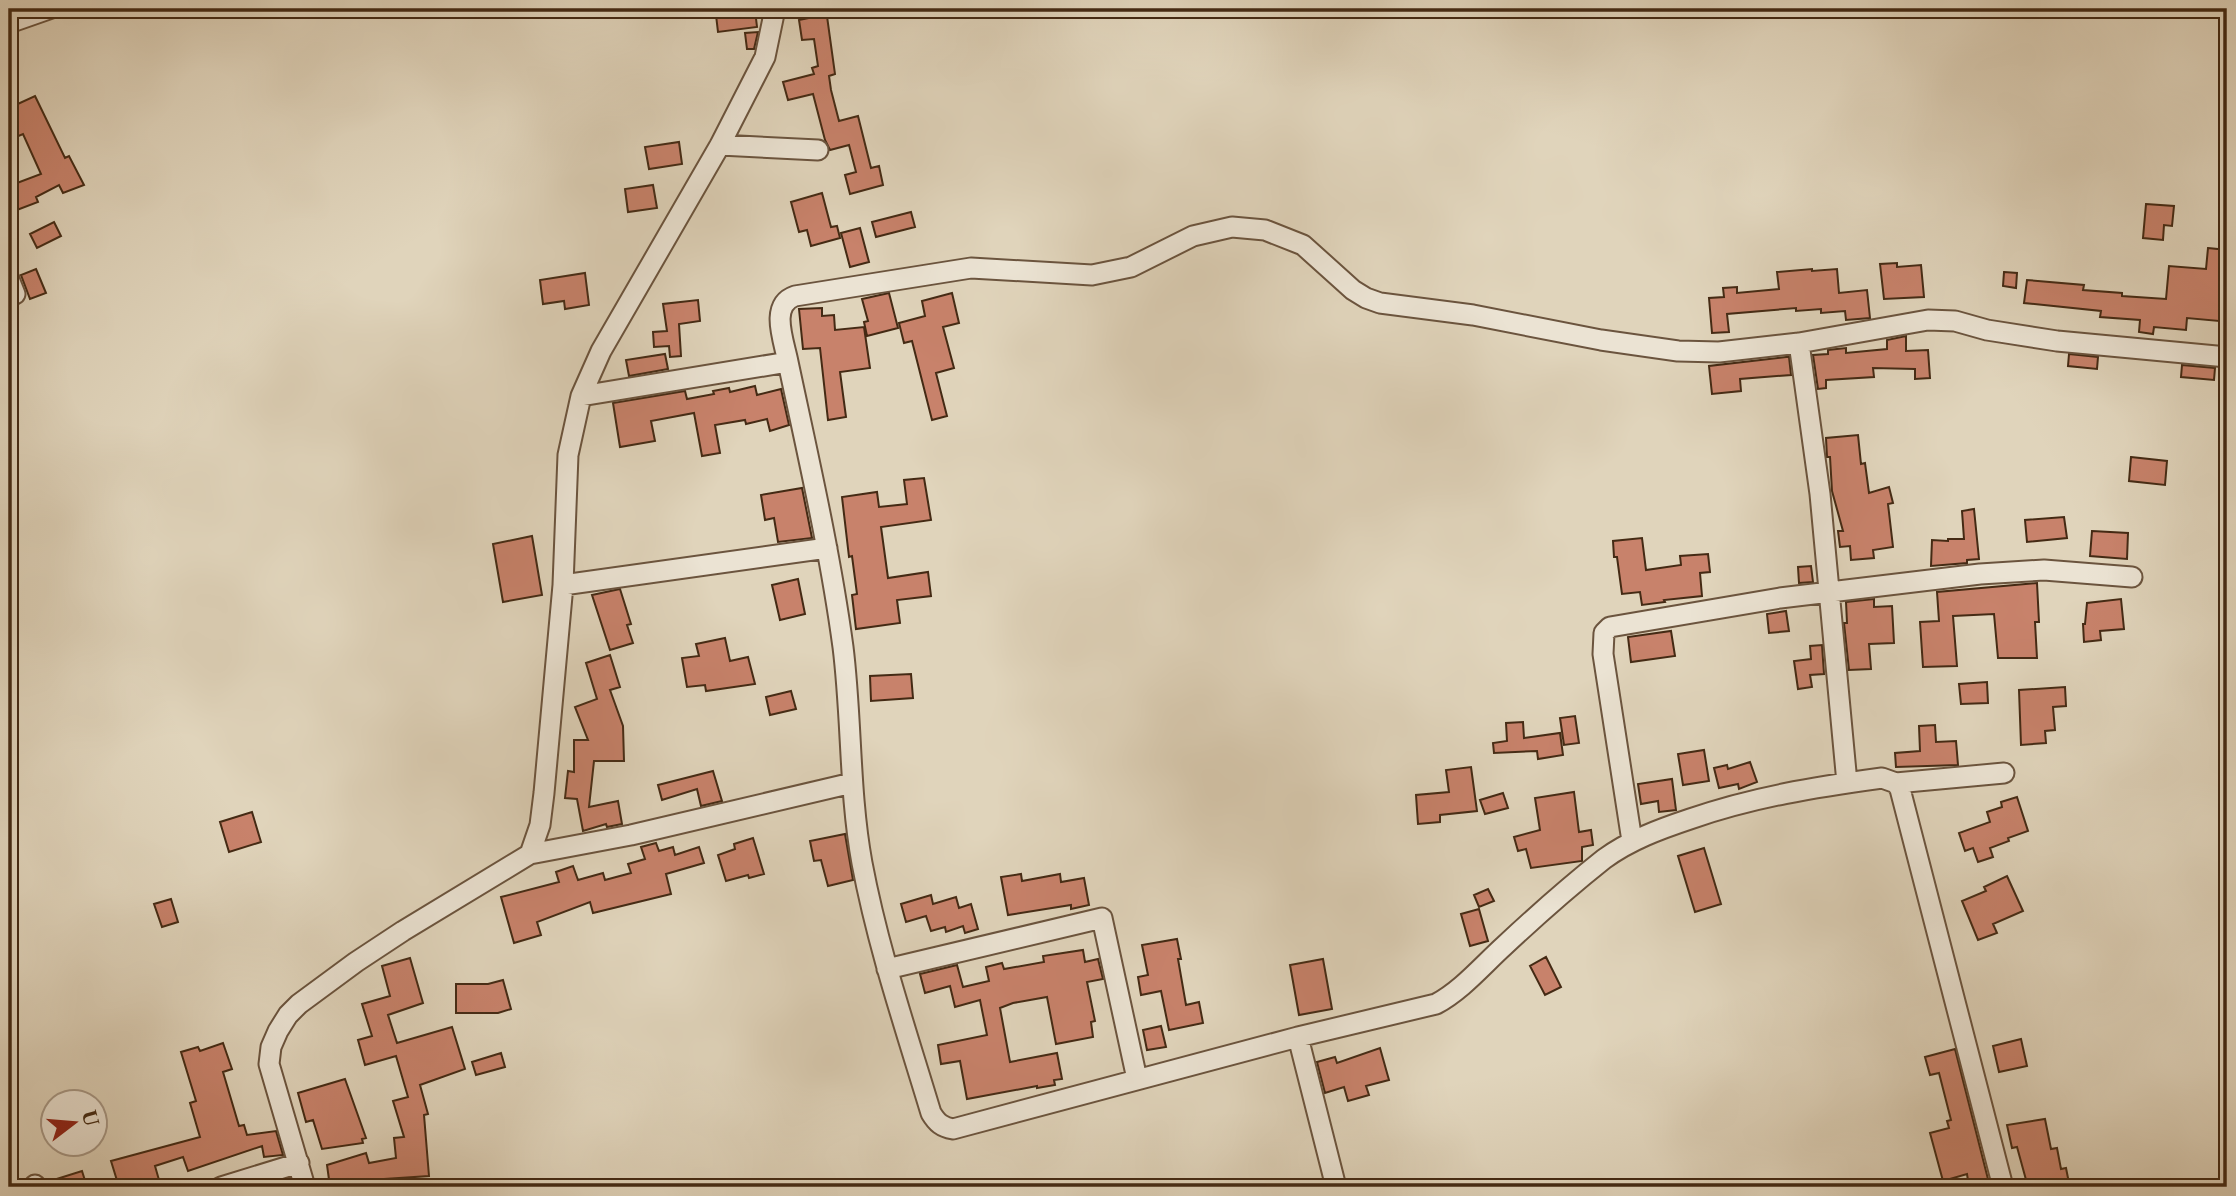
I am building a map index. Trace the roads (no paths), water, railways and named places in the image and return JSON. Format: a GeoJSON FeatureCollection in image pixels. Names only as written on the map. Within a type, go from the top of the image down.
{"type":"FeatureCollection","features":[{"type":"Feature","properties":{"kind":"street"},"geometry":{"type":"LineString","coordinates":[[9,23],[49,9]]}},
{"type":"Feature","properties":{"kind":"street"},"geometry":{"type":"LineString","coordinates":[[530,854],[540,825],[544,793],[563,584],[568,454],[581,396],[601,351],[720,145],[765,57],[775,9]]}},
{"type":"Feature","properties":{"kind":"street"},"geometry":{"type":"LineString","coordinates":[[720,145],[818,150]]}},
{"type":"Feature","properties":{"kind":"street"},"geometry":{"type":"LineString","coordinates":[[2004,774],[1896,783],[1882,778],[1789,791],[1733,804],[1632,841],[1605,859],[1524,928],[1452,996],[1436,1004],[1298,1037],[954,1129],[943,1127],[931,1113],[887,969],[863,865],[852,783],[850,702],[827,548],[788,362],[780,318],[781,306],[786,299],[795,296],[971,268],[1092,275],[1132,267],[1193,236],[1231,227],[1265,230],[1303,245],[1353,290],[1366,298],[1393,306],[1473,316],[1601,340],[1678,351],[1718,352],[1799,343],[1928,320],[1955,321],[1987,330],[2057,341],[2227,357]]}},
{"type":"Feature","properties":{"kind":"street"},"geometry":{"type":"LineString","coordinates":[[1799,343],[1820,494],[1847,783]]}},
{"type":"Feature","properties":{"kind":"street"},"geometry":{"type":"LineString","coordinates":[[581,396],[788,362]]}},
{"type":"Feature","properties":{"kind":"street"},"geometry":{"type":"LineString","coordinates":[[563,584],[827,548]]}},
{"type":"Feature","properties":{"kind":"street"},"geometry":{"type":"LineString","coordinates":[[1632,841],[1604,654],[1604,633],[1610,627],[1829,592],[1945,577],[2031,571],[2132,578]]}},
{"type":"Feature","properties":{"kind":"street"},"geometry":{"type":"LineString","coordinates":[[305,1187],[269,1064],[271,1047],[288,1015],[299,1004],[365,956],[530,854],[631,835],[852,783]]}},
{"type":"Feature","properties":{"kind":"street"},"geometry":{"type":"LineString","coordinates":[[1896,783],[1900,789],[2003,1187]]}},
{"type":"Feature","properties":{"kind":"street"},"geometry":{"type":"LineString","coordinates":[[887,969],[1101,918],[1137,1079]]}},
{"type":"Feature","properties":{"kind":"street"},"geometry":{"type":"LineString","coordinates":[[1298,1037],[1336,1187]]}},
{"type":"Feature","properties":{"kind":"street"},"geometry":{"type":"LineString","coordinates":[[221,1187],[299,1163]]}}]}
